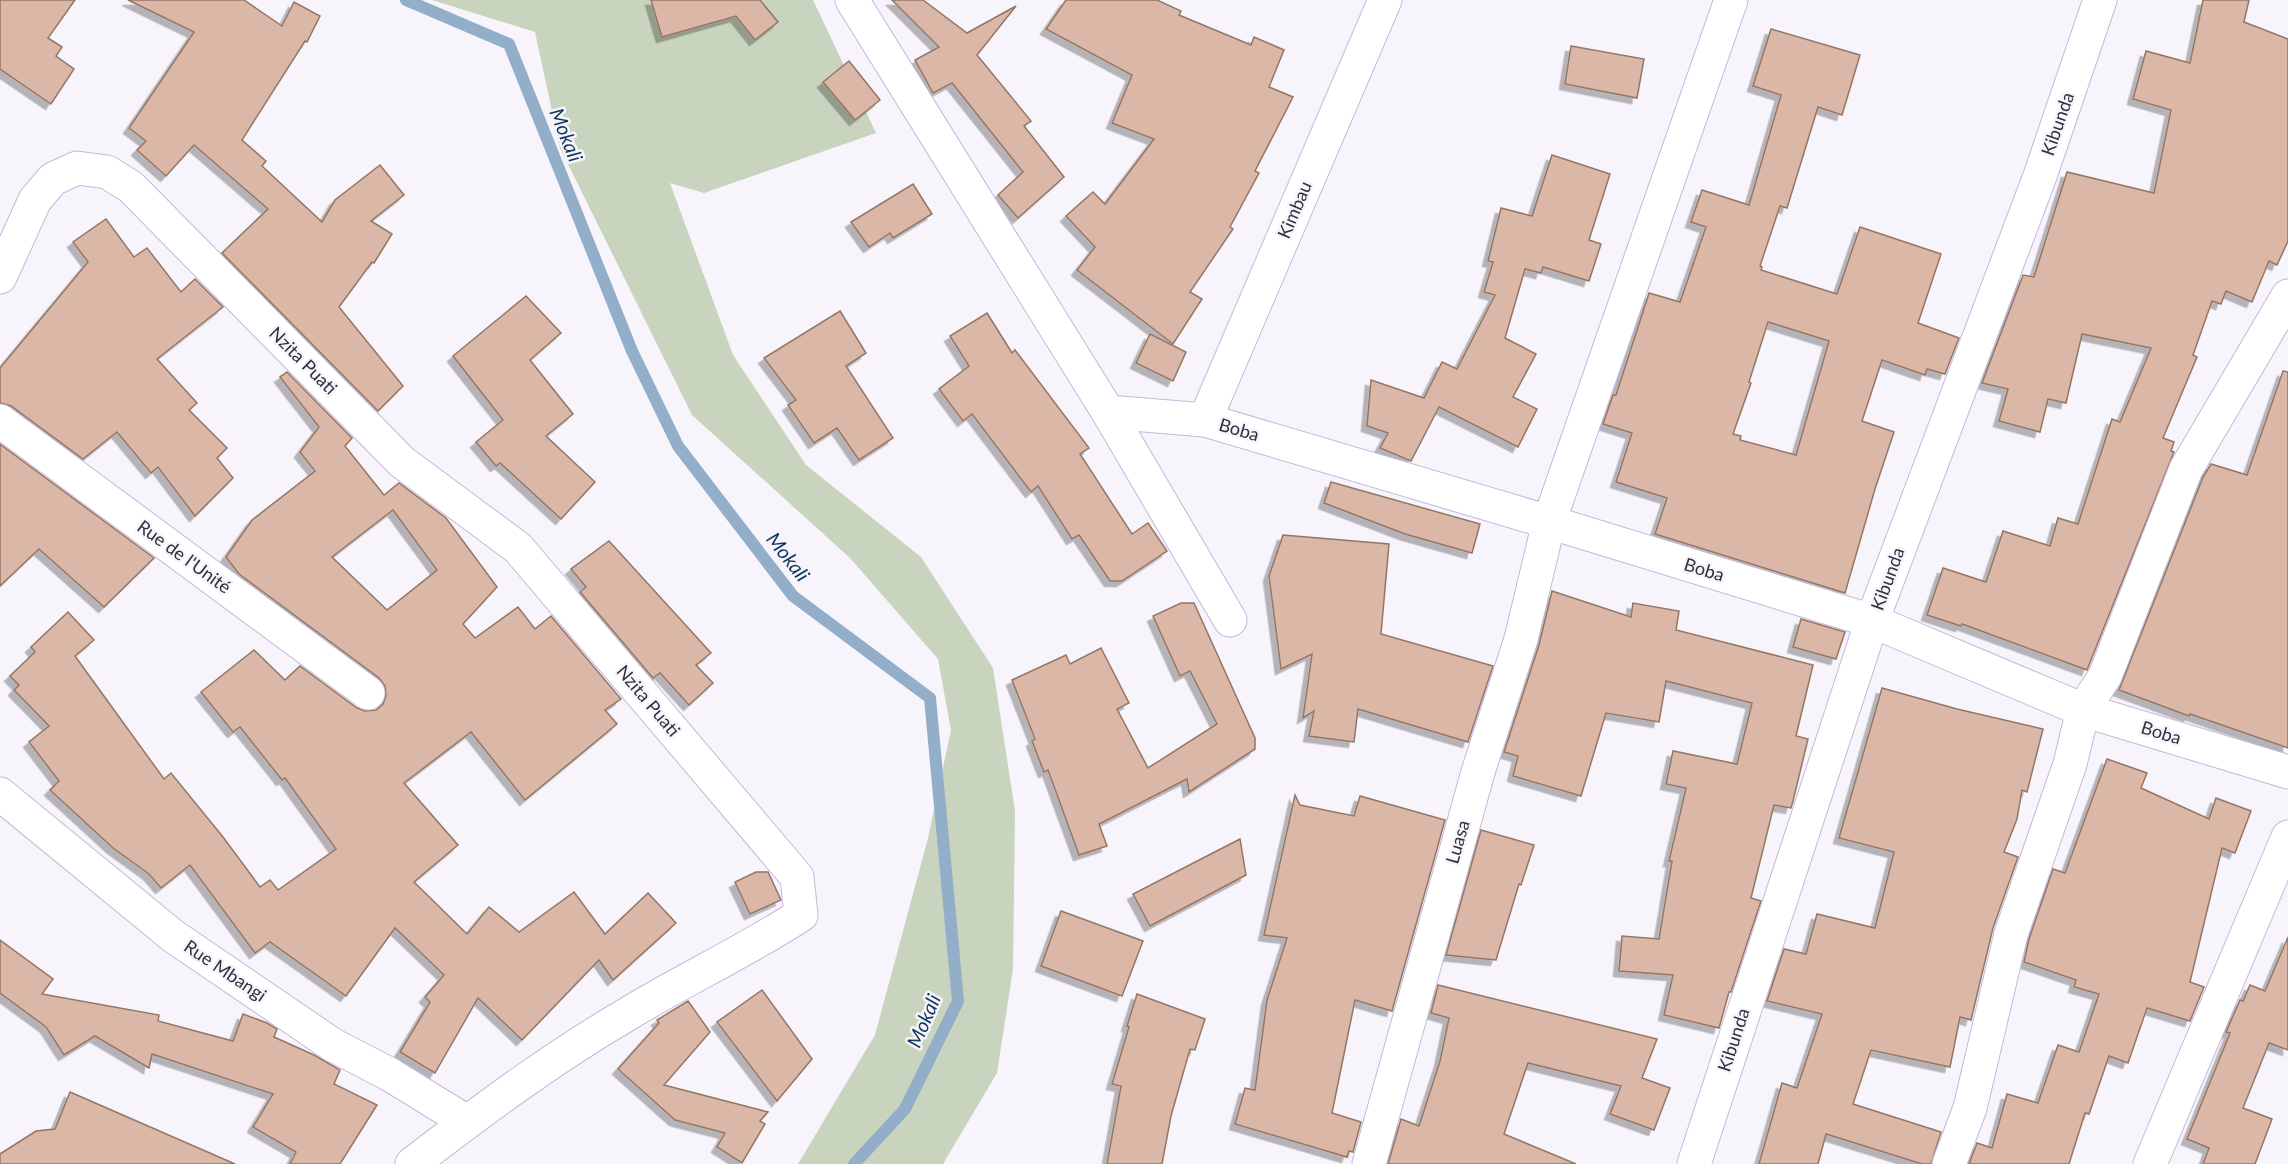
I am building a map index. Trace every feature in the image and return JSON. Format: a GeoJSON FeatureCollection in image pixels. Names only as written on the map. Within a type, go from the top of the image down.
{"type":"FeatureCollection","features":[{"type":"Feature","properties":{"kind":"street"},"geometry":{"type":"LineString","coordinates":[[852,0],[1108,411],[1230,620]]}},
{"type":"Feature","properties":{"kind":"street","name":"Kimbau"},"geometry":{"type":"LineString","coordinates":[[1205,420],[1385,0]]}},
{"type":"Feature","properties":{"kind":"street","name":"Luasa"},"geometry":{"type":"LineString","coordinates":[[1369,1164],[1478,772],[1521,639],[1549,522],[1731,0]]}},
{"type":"Feature","properties":{"kind":"street","name":"Kibunda"},"geometry":{"type":"LineString","coordinates":[[1694,1164],[1872,621],[2040,176],[2100,0]]}},
{"type":"Feature","properties":{"kind":"street","name":"Nzita Puati"},"geometry":{"type":"LineString","coordinates":[[0,277],[34,200],[52,179],[77,168],[107,172],[131,187],[402,462],[518,548],[797,877],[801,915],[766,937],[626,1014],[514,1087],[412,1164]]}},
{"type":"Feature","properties":{"kind":"street"},"geometry":{"type":"LineString","coordinates":[[1949,1164],[1970,1108],[2011,934],[2070,764],[2083,710],[2105,676],[2186,469],[2288,296]]}},
{"type":"Feature","properties":{"kind":"street","name":"Boba"},"geometry":{"type":"LineString","coordinates":[[1108,411],[1205,420],[1549,522],[1872,621],[2083,710],[2288,772]]}},
{"type":"Feature","properties":{"kind":"street","name":"Rue de l'Unité"},"geometry":{"type":"LineString","coordinates":[[0,421],[368,693]]}},
{"type":"Feature","properties":{"kind":"street","name":"Rue Mbangi"},"geometry":{"type":"LineString","coordinates":[[0,794],[173,936],[333,1045],[388,1074],[467,1122]]}},
{"type":"Feature","properties":{"kind":"street"},"geometry":{"type":"LineString","coordinates":[[2150,1164],[2288,837]]}},
{"type":"Feature","properties":{"kind":"green space"},"geometry":{"type":"Polygon","coordinates":[[[432,0],[813,0],[876,133],[704,193],[670,183],[733,355],[806,465],[921,557],[993,668],[1015,811],[1013,969],[997,1073],[943,1164],[798,1164],[875,1035],[928,838],[951,730],[938,659],[850,558],[692,415],[560,148],[535,32],[432,0]]]}},
{"type":"Feature","properties":{"kind":"building"},"geometry":{"type":"Polygon","coordinates":[[[0,0],[75,0],[48,38],[62,47],[56,56],[74,69],[51,104],[0,69],[0,0]]]}},
{"type":"Feature","properties":{"kind":"building"},"geometry":{"type":"Polygon","coordinates":[[[128,0],[244,0],[282,26],[294,2],[320,16],[307,42],[305,41],[242,140],[266,161],[262,166],[322,222],[335,200],[380,165],[404,195],[371,221],[392,234],[374,263],[372,262],[339,307],[403,386],[378,411],[222,253],[268,209],[194,145],[166,176],[137,150],[146,141],[129,128],[194,32],[128,0]]]}},
{"type":"Feature","properties":{"kind":"building"},"geometry":{"type":"Polygon","coordinates":[[[651,0],[760,0],[778,22],[755,40],[736,16],[662,37],[651,0]]]}},
{"type":"Feature","properties":{"kind":"building"},"geometry":{"type":"Polygon","coordinates":[[[892,0],[923,0],[967,33],[1016,6],[977,55],[1031,121],[1024,126],[1064,177],[1018,218],[998,195],[1023,172],[952,83],[933,93],[915,60],[939,47],[892,0]]]}},
{"type":"Feature","properties":{"kind":"building"},"geometry":{"type":"Polygon","coordinates":[[[1066,0],[1157,0],[1181,11],[1179,15],[1251,45],[1254,37],[1284,50],[1269,87],[1293,97],[1255,171],[1259,173],[1230,227],[1233,229],[1190,292],[1202,299],[1173,344],[1077,270],[1095,247],[1066,216],[1093,192],[1105,204],[1154,139],[1112,123],[1132,75],[1046,29],[1066,0]]]}},
{"type":"Feature","properties":{"kind":"building"},"geometry":{"type":"Polygon","coordinates":[[[2203,0],[2249,0],[2244,22],[2288,39],[2288,241],[2277,265],[2269,261],[2252,302],[2226,291],[2221,304],[2212,301],[2193,355],[2197,357],[2163,438],[2174,442],[2171,451],[2174,452],[2087,670],[1962,624],[1961,626],[1927,615],[1943,568],[1986,582],[2003,531],[2050,546],[2058,518],[2078,524],[2112,419],[2120,422],[2151,348],[2082,334],[2066,403],[2048,399],[2040,432],[1999,421],[2008,389],[1982,383],[2023,275],[2034,277],[2067,172],[2154,193],[2171,110],[2133,99],[2146,51],[2190,63],[2203,0]]]}},
{"type":"Feature","properties":{"kind":"building"},"geometry":{"type":"Polygon","coordinates":[[[1771,29],[1860,55],[1842,115],[1818,107],[1787,208],[1780,206],[1760,266],[1761,270],[1837,294],[1860,227],[1941,254],[1918,323],[1959,338],[1945,374],[1927,369],[1925,375],[1882,360],[1862,421],[1894,432],[1845,593],[1655,534],[1667,498],[1616,482],[1632,433],[1603,424],[1613,395],[1616,395],[1649,293],[1680,302],[1706,227],[1691,222],[1702,190],[1749,205],[1781,95],[1753,86],[1771,29]],[[1768,322],[1749,382],[1751,383],[1733,434],[1741,436],[1740,440],[1796,455],[1829,341],[1768,322]]]}},
{"type":"Feature","properties":{"kind":"building"},"geometry":{"type":"Polygon","coordinates":[[[1571,46],[1644,59],[1637,98],[1565,84],[1571,46]]]}},
{"type":"Feature","properties":{"kind":"building"},"geometry":{"type":"Polygon","coordinates":[[[849,61],[880,100],[855,120],[823,82],[849,61]]]}},
{"type":"Feature","properties":{"kind":"building"},"geometry":{"type":"Polygon","coordinates":[[[1552,155],[1610,174],[1589,240],[1601,244],[1589,281],[1543,267],[1541,273],[1525,269],[1505,338],[1536,354],[1513,397],[1537,409],[1518,447],[1439,407],[1411,461],[1380,448],[1388,433],[1367,426],[1371,380],[1424,398],[1442,362],[1457,369],[1495,295],[1484,292],[1493,262],[1488,261],[1501,208],[1532,216],[1552,155]]]}},
{"type":"Feature","properties":{"kind":"building"},"geometry":{"type":"Polygon","coordinates":[[[913,184],[932,214],[893,238],[890,233],[869,247],[851,222],[913,184]]]}},
{"type":"Feature","properties":{"kind":"building"},"geometry":{"type":"Polygon","coordinates":[[[106,219],[134,257],[147,248],[181,292],[195,279],[223,307],[157,359],[197,403],[189,410],[227,448],[217,458],[233,478],[195,516],[158,467],[151,473],[117,432],[83,459],[11,406],[0,403],[0,368],[88,262],[73,242],[106,219]]]}},
{"type":"Feature","properties":{"kind":"building"},"geometry":{"type":"Polygon","coordinates":[[[526,296],[561,333],[530,360],[573,414],[546,436],[595,482],[561,519],[500,463],[496,466],[476,442],[503,420],[453,356],[526,296]]]}},
{"type":"Feature","properties":{"kind":"building"},"geometry":{"type":"Polygon","coordinates":[[[840,311],[866,353],[846,366],[893,438],[859,460],[837,428],[814,443],[788,405],[796,400],[764,358],[840,311]]]}},
{"type":"Feature","properties":{"kind":"building"},"geometry":{"type":"Polygon","coordinates":[[[987,313],[1012,353],[1015,350],[1089,448],[1080,454],[1132,534],[1148,523],[1167,551],[1122,581],[1110,581],[1079,535],[1072,539],[1038,486],[1031,492],[972,414],[963,421],[939,389],[969,366],[950,336],[987,313]]]}},
{"type":"Feature","properties":{"kind":"building"},"geometry":{"type":"Polygon","coordinates":[[[1150,334],[1186,352],[1173,381],[1136,363],[1150,334]]]}},
{"type":"Feature","properties":{"kind":"building"},"geometry":{"type":"Polygon","coordinates":[[[2283,371],[2288,372],[2288,748],[2190,714],[2189,716],[2119,690],[2203,477],[2211,464],[2247,475],[2283,371]]]}},
{"type":"Feature","properties":{"kind":"building"},"geometry":{"type":"Polygon","coordinates":[[[287,372],[352,438],[345,446],[384,495],[399,483],[446,518],[497,587],[463,624],[475,638],[518,607],[535,629],[551,616],[621,699],[605,710],[617,724],[525,800],[471,732],[404,783],[458,845],[414,882],[467,934],[489,907],[519,932],[574,892],[605,934],[648,893],[676,923],[613,980],[599,960],[522,1040],[478,998],[435,1073],[400,1052],[430,1002],[425,997],[444,975],[395,928],[346,996],[270,942],[255,953],[190,865],[161,888],[149,874],[113,848],[50,790],[59,781],[29,742],[49,726],[14,690],[19,685],[10,676],[35,652],[31,647],[68,612],[94,640],[75,656],[164,779],[171,773],[260,887],[270,880],[278,890],[336,849],[285,778],[282,780],[240,727],[233,732],[201,692],[254,650],[285,680],[300,666],[357,708],[365,711],[376,710],[383,704],[386,696],[385,686],[379,678],[239,574],[226,557],[252,520],[315,471],[300,452],[319,427],[280,377],[287,372]],[[393,510],[332,557],[387,610],[437,570],[393,510]]]}},
{"type":"Feature","properties":{"kind":"building"},"geometry":{"type":"Polygon","coordinates":[[[0,444],[154,558],[104,607],[39,549],[0,586],[0,444]]]}},
{"type":"Feature","properties":{"kind":"building"},"geometry":{"type":"Polygon","coordinates":[[[1331,482],[1480,524],[1472,553],[1405,534],[1324,503],[1331,482]]]}},
{"type":"Feature","properties":{"kind":"building"},"geometry":{"type":"Polygon","coordinates":[[[1283,535],[1389,544],[1381,634],[1493,666],[1468,742],[1358,709],[1354,742],[1309,736],[1314,711],[1303,718],[1312,654],[1281,669],[1269,576],[1283,535]]]}},
{"type":"Feature","properties":{"kind":"building"},"geometry":{"type":"Polygon","coordinates":[[[609,541],[711,653],[696,665],[713,683],[689,705],[660,673],[653,678],[580,592],[586,587],[571,569],[609,541]]]}},
{"type":"Feature","properties":{"kind":"building"},"geometry":{"type":"Polygon","coordinates":[[[1552,591],[1631,617],[1633,603],[1679,611],[1676,630],[1813,665],[1796,736],[1808,739],[1793,801],[1791,808],[1774,805],[1751,898],[1761,901],[1731,992],[1729,992],[1719,1028],[1664,1015],[1673,975],[1619,971],[1622,936],[1659,939],[1672,861],[1669,861],[1686,788],[1666,784],[1673,751],[1737,764],[1752,703],[1666,681],[1659,722],[1606,713],[1581,796],[1513,776],[1518,756],[1504,752],[1539,645],[1552,591]]]}},
{"type":"Feature","properties":{"kind":"building"},"geometry":{"type":"Polygon","coordinates":[[[1181,603],[1194,603],[1255,738],[1255,749],[1189,792],[1187,779],[1099,824],[1107,846],[1079,855],[1048,770],[1044,772],[1032,741],[1035,739],[1012,680],[1066,655],[1070,664],[1101,648],[1129,703],[1117,709],[1148,768],[1217,724],[1190,671],[1180,676],[1153,616],[1181,603]]]}},
{"type":"Feature","properties":{"kind":"building"},"geometry":{"type":"Polygon","coordinates":[[[1801,619],[1845,632],[1836,659],[1793,647],[1801,619]]]}},
{"type":"Feature","properties":{"kind":"building"},"geometry":{"type":"Polygon","coordinates":[[[1882,688],[1957,709],[2043,729],[2027,792],[2022,790],[2017,819],[2004,852],[2018,857],[1993,928],[1971,1020],[1960,1017],[1950,1067],[1871,1050],[1853,1104],[1941,1132],[1931,1164],[1922,1164],[1826,1134],[1818,1164],[1759,1164],[1782,1083],[1797,1088],[1822,1014],[1767,1001],[1784,949],[1806,954],[1817,914],[1875,928],[1894,852],[1839,838],[1882,688]]]}},
{"type":"Feature","properties":{"kind":"building"},"geometry":{"type":"Polygon","coordinates":[[[2107,759],[2147,773],[2141,788],[2209,819],[2216,798],[2251,811],[2235,853],[2222,848],[2190,982],[2204,987],[2190,1021],[2147,1008],[2128,1063],[2109,1056],[2089,1114],[2085,1113],[2069,1164],[1969,1164],[1977,1143],[1992,1148],[2007,1094],[2038,1103],[2058,1045],[2079,1052],[2099,994],[2074,987],[2076,980],[2024,962],[2029,939],[2053,869],[2065,873],[2107,759]]]}},
{"type":"Feature","properties":{"kind":"building"},"geometry":{"type":"Polygon","coordinates":[[[1295,795],[1300,805],[1354,816],[1360,796],[1445,820],[1392,1011],[1355,1000],[1332,1113],[1361,1122],[1353,1152],[1349,1151],[1347,1157],[1235,1124],[1245,1088],[1255,1090],[1267,1000],[1287,938],[1264,935],[1295,795]]]}},
{"type":"Feature","properties":{"kind":"building"},"geometry":{"type":"Polygon","coordinates":[[[1481,830],[1534,845],[1521,885],[1519,884],[1496,960],[1446,955],[1481,830]]]}},
{"type":"Feature","properties":{"kind":"building"},"geometry":{"type":"Polygon","coordinates":[[[1240,839],[1246,875],[1150,926],[1133,894],[1240,839]]]}},
{"type":"Feature","properties":{"kind":"building"},"geometry":{"type":"Polygon","coordinates":[[[756,872],[768,872],[781,900],[750,914],[735,882],[756,872]]]}},
{"type":"Feature","properties":{"kind":"building"},"geometry":{"type":"Polygon","coordinates":[[[1061,911],[1143,941],[1122,996],[1041,966],[1061,911]]]}},
{"type":"Feature","properties":{"kind":"building"},"geometry":{"type":"Polygon","coordinates":[[[2288,937],[2288,1050],[2269,1043],[2243,1108],[2272,1119],[2255,1164],[2203,1164],[2209,1148],[2187,1139],[2230,1033],[2226,1032],[2240,1000],[2243,1001],[2250,985],[2265,991],[2288,937]]]}},
{"type":"Feature","properties":{"kind":"building"},"geometry":{"type":"Polygon","coordinates":[[[0,940],[53,979],[42,994],[159,1015],[158,1021],[233,1041],[243,1014],[277,1029],[274,1037],[340,1070],[334,1084],[377,1105],[340,1164],[290,1164],[296,1152],[253,1127],[273,1094],[152,1054],[149,1068],[95,1036],[64,1055],[46,1027],[0,993],[0,940]]]}},
{"type":"Feature","properties":{"kind":"building"},"geometry":{"type":"Polygon","coordinates":[[[1438,985],[1657,1039],[1642,1078],[1670,1088],[1654,1130],[1610,1114],[1621,1086],[1528,1063],[1504,1134],[1576,1164],[1388,1164],[1401,1119],[1419,1126],[1440,1061],[1449,1018],[1431,1013],[1438,985]]]}},
{"type":"Feature","properties":{"kind":"building"},"geometry":{"type":"Polygon","coordinates":[[[762,990],[812,1059],[777,1101],[717,1022],[762,990]]]}},
{"type":"Feature","properties":{"kind":"building"},"geometry":{"type":"Polygon","coordinates":[[[1137,994],[1205,1019],[1195,1050],[1190,1049],[1171,1116],[1162,1164],[1107,1164],[1121,1086],[1112,1084],[1137,994]]]}},
{"type":"Feature","properties":{"kind":"building"},"geometry":{"type":"Polygon","coordinates":[[[688,1001],[710,1032],[664,1085],[768,1112],[760,1121],[765,1124],[742,1163],[717,1147],[725,1133],[675,1120],[618,1069],[659,1023],[657,1020],[688,1001]]]}},
{"type":"Feature","properties":{"kind":"building"},"geometry":{"type":"Polygon","coordinates":[[[70,1092],[235,1164],[0,1164],[0,1154],[36,1131],[55,1129],[70,1092]]]}},
{"type":"Feature","properties":{"kind":"waterway","name":"Mokali"},"geometry":{"type":"LineString","coordinates":[[406,0],[509,44],[632,351],[678,446],[793,596],[930,698],[958,1001],[905,1109],[854,1164]]}}]}
